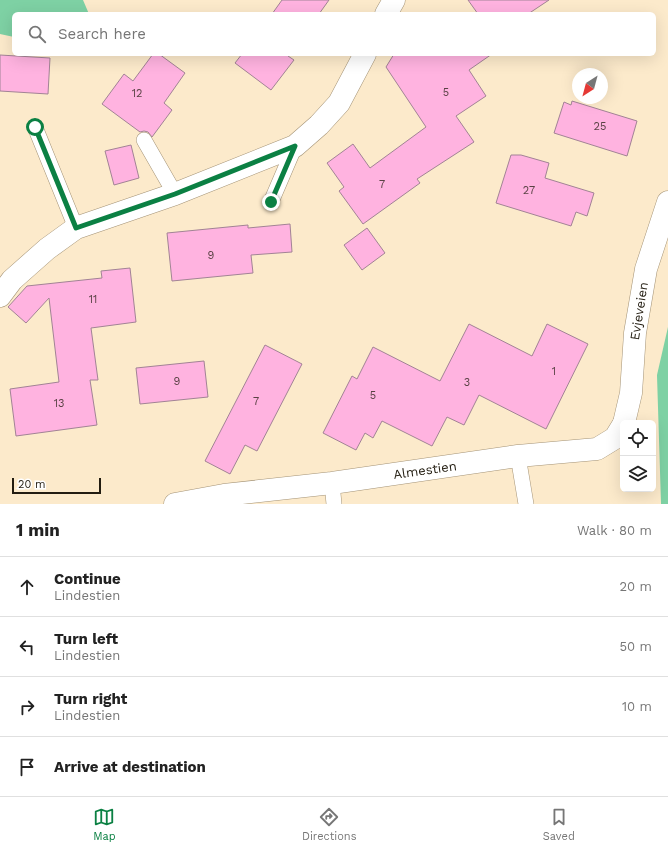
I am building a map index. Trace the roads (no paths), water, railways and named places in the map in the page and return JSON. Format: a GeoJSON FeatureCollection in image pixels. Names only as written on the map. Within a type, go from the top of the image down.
{"type":"FeatureCollection","features":[{"type":"Feature","properties":{"kind":"street"},"geometry":{"type":"LineString","coordinates":[[387,12],[394,0]]}},
{"type":"Feature","properties":{"kind":"street"},"geometry":{"type":"LineString","coordinates":[[0,296],[12,280],[41,254],[76,228],[175,194],[295,146],[319,126],[339,103],[364,56]]}},
{"type":"Feature","properties":{"kind":"street","name":"Evjeveien"},"geometry":{"type":"LineString","coordinates":[[624,420],[631,393],[634,333],[646,270],[668,202]]}},
{"type":"Feature","properties":{"kind":"street","name":"Almestien"},"geometry":{"type":"LineString","coordinates":[[175,504],[224,495],[333,493],[518,456],[597,449],[620,430]]}},
{"type":"Feature","properties":{"kind":"lane"},"geometry":{"type":"LineString","coordinates":[[35,127],[76,228]]}},
{"type":"Feature","properties":{"kind":"lane"},"geometry":{"type":"LineString","coordinates":[[144,140],[175,194]]}},
{"type":"Feature","properties":{"kind":"lane"},"geometry":{"type":"LineString","coordinates":[[271,202],[295,146]]}},
{"type":"Feature","properties":{"kind":"lane"},"geometry":{"type":"LineString","coordinates":[[518,456],[526,504]]}}]}
